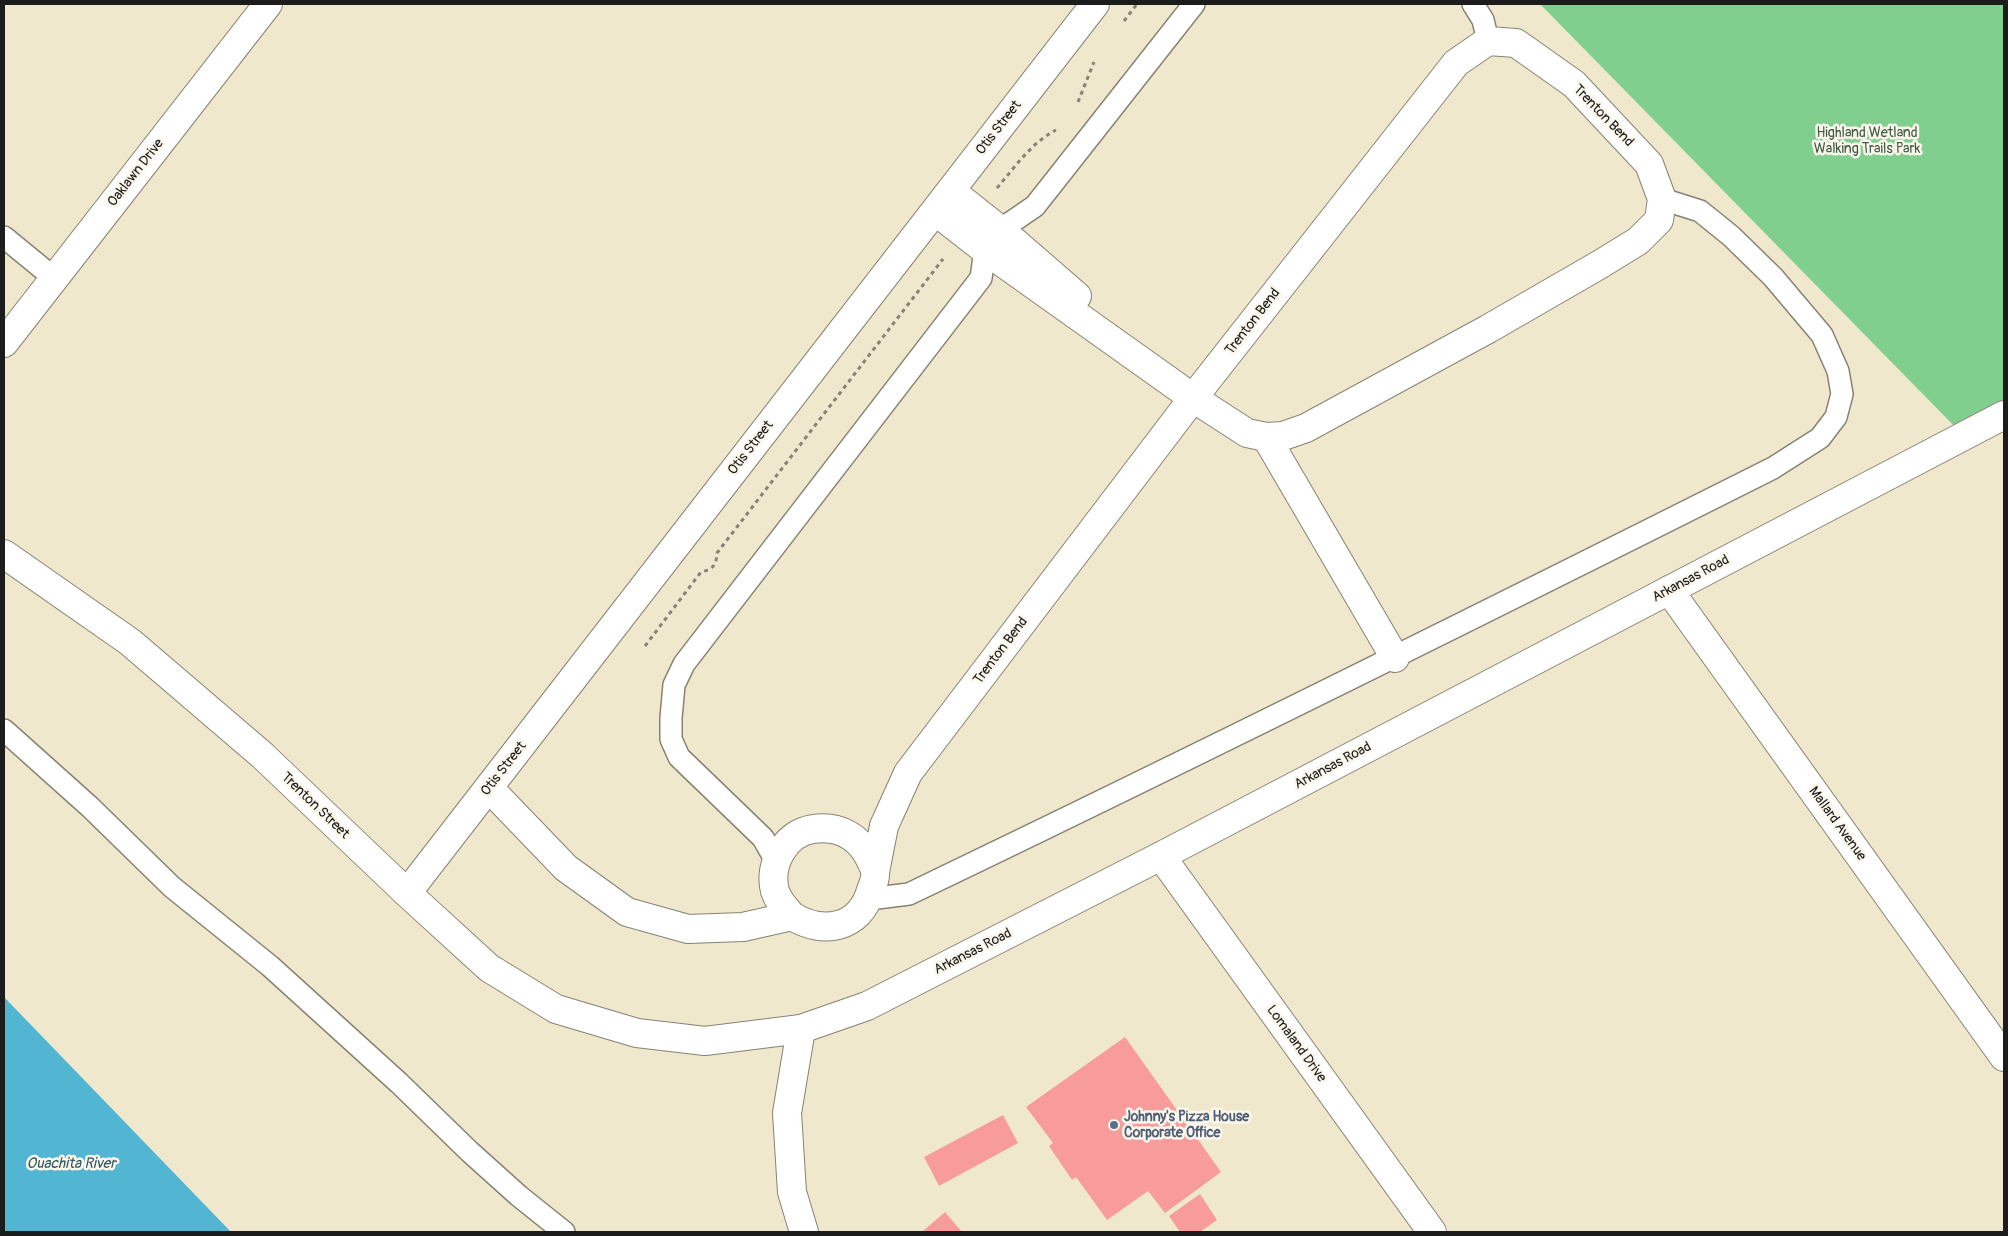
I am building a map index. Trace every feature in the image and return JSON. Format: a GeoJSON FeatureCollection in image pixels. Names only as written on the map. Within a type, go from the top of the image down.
{"type":"FeatureCollection","features":[{"type":"Feature","properties":{"kind":"street","name":"Oaklawn Drive"},"geometry":{"type":"LineString","coordinates":[[4,343],[268,4]]}},
{"type":"Feature","properties":{"kind":"street","name":"Otis Street"},"geometry":{"type":"LineString","coordinates":[[407,893],[1096,4]]}},
{"type":"Feature","properties":{"kind":"street","name":"Trenton Bend"},"geometry":{"type":"LineString","coordinates":[[875,872],[884,826],[908,774],[1193,398],[1456,63],[1488,41],[1516,43],[1574,84],[1648,164],[1662,199]]}},
{"type":"Feature","properties":{"kind":"street"},"geometry":{"type":"LineString","coordinates":[[943,201],[1193,398],[1247,433],[1266,437],[1283,436],[1306,428],[1488,329],[1599,265],[1638,241],[1659,220],[1662,199]]}},
{"type":"Feature","properties":{"kind":"street","name":"Arkansas Road"},"geometry":{"type":"LineString","coordinates":[[638,1033],[705,1041],[800,1029],[867,1006],[1161,856],[2004,415]]}},
{"type":"Feature","properties":{"kind":"street"},"geometry":{"type":"LineString","coordinates":[[1266,437],[1395,658]]}},
{"type":"Feature","properties":{"kind":"street","name":"Trenton Street"},"geometry":{"type":"LineString","coordinates":[[4,554],[130,642],[262,755],[489,968],[556,1009],[638,1033]]}},
{"type":"Feature","properties":{"kind":"street","name":"Mallard Avenue"},"geometry":{"type":"LineString","coordinates":[[1669,590],[2004,1057]]}},
{"type":"Feature","properties":{"kind":"street"},"geometry":{"type":"LineString","coordinates":[[489,788],[566,868],[627,912],[688,930],[743,927],[792,916]]}},
{"type":"Feature","properties":{"kind":"street"},"geometry":{"type":"LineString","coordinates":[[825,827],[841,831],[855,838],[866,850],[875,872],[869,899],[861,911],[849,921],[834,926],[819,927],[804,924],[792,916],[782,904],[775,891],[776,861],[784,847],[795,837],[809,830],[825,827]]}},
{"type":"Feature","properties":{"kind":"street","name":"Lomaland Drive"},"geometry":{"type":"LineString","coordinates":[[1161,856],[1432,1232]]}},
{"type":"Feature","properties":{"kind":"street"},"geometry":{"type":"LineString","coordinates":[[800,1029],[787,1113],[792,1192],[804,1232]]}},
{"type":"Feature","properties":{"kind":"lane"},"geometry":{"type":"LineString","coordinates":[[776,861],[763,838],[679,757],[671,739],[671,718],[674,685],[684,664],[981,278],[993,240],[1035,206],[1194,4]]}},
{"type":"Feature","properties":{"kind":"lane"},"geometry":{"type":"LineString","coordinates":[[1473,4],[1483,20],[1488,41]]}},
{"type":"Feature","properties":{"kind":"lane"},"geometry":{"type":"LineString","coordinates":[[869,899],[909,894],[1395,658],[1773,468],[1820,438],[1836,417],[1842,394],[1838,371],[1822,335],[1773,277],[1731,236],[1700,210],[1662,199]]}},
{"type":"Feature","properties":{"kind":"lane"},"geometry":{"type":"LineString","coordinates":[[4,237],[54,278]]}},
{"type":"Feature","properties":{"kind":"lane"},"geometry":{"type":"LineString","coordinates":[[4,730],[90,807],[172,888],[270,966],[399,1083],[519,1196],[564,1232]]}},
{"type":"Feature","properties":{"kind":"path"},"geometry":{"type":"LineString","coordinates":[[1121,25],[1137,4]]}},
{"type":"Feature","properties":{"kind":"path"},"geometry":{"type":"LineString","coordinates":[[1074,111],[1095,60]]}},
{"type":"Feature","properties":{"kind":"path"},"geometry":{"type":"LineString","coordinates":[[992,194],[1028,151],[1045,136],[1061,127]]}},
{"type":"Feature","properties":{"kind":"path"},"geometry":{"type":"LineString","coordinates":[[645,646],[701,572],[711,569],[716,563],[717,553],[946,255]]}},
{"type":"Feature","properties":{"kind":"green space","name":"Highland Wetland Walking Trails Park"},"geometry":{"type":"Polygon","coordinates":[[[1540,4],[2004,4],[2004,415],[1964,436],[1540,4]]]}},
{"type":"Feature","properties":{"kind":"water","name":"Ouachita River"},"geometry":{"type":"Polygon","coordinates":[[[4,997],[231,1232],[4,1232],[4,997]]]}},
{"type":"Feature","properties":{"kind":"building","name":"Johnny's Pizza House Corporate Office"},"geometry":{"type":"Polygon","coordinates":[[[1125,1037],[1221,1172],[1165,1213],[1148,1191],[1107,1220],[1076,1177],[1072,1180],[1049,1146],[1053,1143],[1026,1107],[1125,1037]]]}},
{"type":"Feature","properties":{"kind":"building"},"geometry":{"type":"Polygon","coordinates":[[[1003,1115],[1018,1143],[939,1186],[924,1157],[1003,1115]]]}},
{"type":"Feature","properties":{"kind":"building"},"geometry":{"type":"Polygon","coordinates":[[[1200,1194],[1217,1220],[1200,1232],[1180,1232],[1169,1216],[1200,1194]]]}},
{"type":"Feature","properties":{"kind":"building"},"geometry":{"type":"Polygon","coordinates":[[[945,1212],[962,1232],[923,1231],[945,1212]]]}},
{"type":"Feature","properties":{"kind":"place","name":"Johnny's Pizza House Corporate Office"},"geometry":{"type":"Point","coordinates":[1114,1125]}}]}
